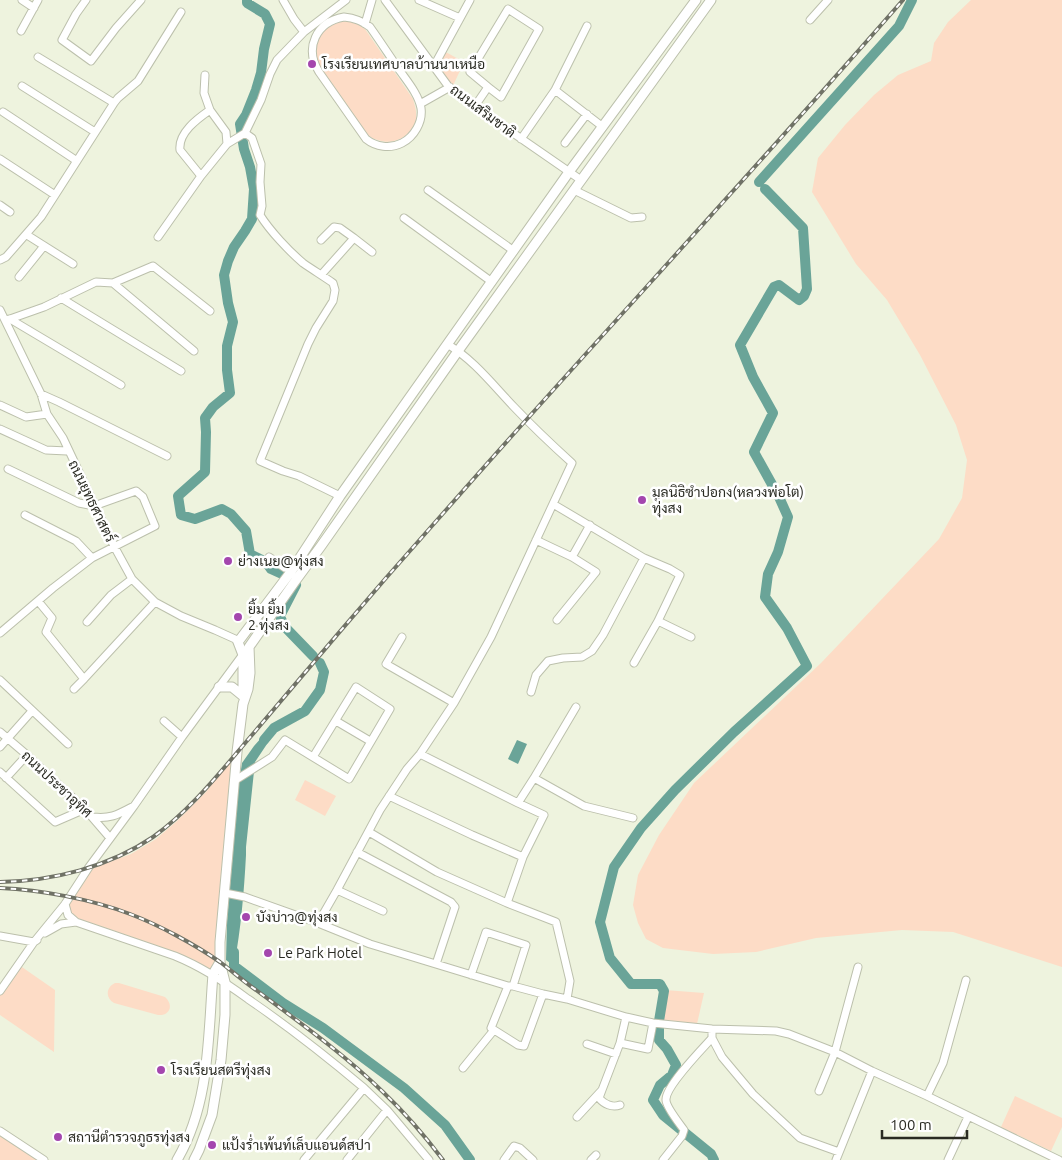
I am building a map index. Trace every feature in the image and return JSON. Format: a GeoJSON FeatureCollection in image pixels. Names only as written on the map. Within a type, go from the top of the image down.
{"type":"FeatureCollection","features":[{"type":"Feature","properties":{"kind":"main road"},"geometry":{"type":"LineString","coordinates":[[243,700],[248,689],[249,647],[279,604],[293,574],[340,496],[569,172],[696,0]]}},
{"type":"Feature","properties":{"kind":"main road"},"geometry":{"type":"LineString","coordinates":[[194,1160],[212,1115],[223,1042],[225,982],[220,962],[220,942],[227,893],[243,700],[243,655],[238,642],[272,597],[321,546],[458,351],[711,0]]}},
{"type":"Feature","properties":{"kind":"main road"},"geometry":{"type":"LineString","coordinates":[[250,666],[261,630]]}},
{"type":"Feature","properties":{"kind":"main road"},"geometry":{"type":"LineString","coordinates":[[219,687],[232,687],[243,700]]}},
{"type":"Feature","properties":{"kind":"main road"},"geometry":{"type":"LineString","coordinates":[[178,1160],[186,1145],[198,1110],[207,1064],[213,974],[220,962]]}},
{"type":"Feature","properties":{"kind":"street"},"geometry":{"type":"LineString","coordinates":[[22,0],[34,8]]}},
{"type":"Feature","properties":{"kind":"street"},"geometry":{"type":"LineString","coordinates":[[21,31],[38,0]]}},
{"type":"Feature","properties":{"kind":"street"},"geometry":{"type":"LineString","coordinates":[[86,0],[62,40],[90,61],[141,0]]}},
{"type":"Feature","properties":{"kind":"street"},"geometry":{"type":"LineString","coordinates":[[283,0],[304,32]]}},
{"type":"Feature","properties":{"kind":"street"},"geometry":{"type":"LineString","coordinates":[[365,24],[372,0]]}},
{"type":"Feature","properties":{"kind":"street","name":"ถนนเสริมชาติ"},"geometry":{"type":"LineString","coordinates":[[385,0],[450,87],[581,180]]}},
{"type":"Feature","properties":{"kind":"street"},"geometry":{"type":"LineString","coordinates":[[420,0],[460,18]]}},
{"type":"Feature","properties":{"kind":"street"},"geometry":{"type":"LineString","coordinates":[[434,66],[470,0]]}},
{"type":"Feature","properties":{"kind":"street"},"geometry":{"type":"LineString","coordinates":[[810,20],[828,0]]}},
{"type":"Feature","properties":{"kind":"street"},"geometry":{"type":"LineString","coordinates":[[158,237],[201,176],[228,144],[242,134],[261,100],[277,60],[304,32],[340,2]]}},
{"type":"Feature","properties":{"kind":"street"},"geometry":{"type":"LineString","coordinates":[[508,9],[540,29],[501,97],[488,87],[470,72],[508,9]]}},
{"type":"Feature","properties":{"kind":"street"},"geometry":{"type":"LineString","coordinates":[[0,260],[6,257],[27,235],[41,217],[114,104],[138,81],[181,12]]}},
{"type":"Feature","properties":{"kind":"street"},"geometry":{"type":"LineString","coordinates":[[344,18],[355,19],[365,24],[370,27],[420,104],[421,113],[417,129],[410,138],[400,144],[390,146],[378,145],[368,141],[319,72],[314,62],[312,51],[314,40],[324,26],[333,20],[344,18]]}},
{"type":"Feature","properties":{"kind":"street"},"geometry":{"type":"LineString","coordinates":[[521,139],[555,90],[586,26]]}},
{"type":"Feature","properties":{"kind":"street"},"geometry":{"type":"LineString","coordinates":[[38,57],[114,104]]}},
{"type":"Feature","properties":{"kind":"street"},"geometry":{"type":"LineString","coordinates":[[205,75],[204,93],[210,110],[226,132],[228,144]]}},
{"type":"Feature","properties":{"kind":"street"},"geometry":{"type":"LineString","coordinates":[[22,86],[95,132]]}},
{"type":"Feature","properties":{"kind":"street"},"geometry":{"type":"LineString","coordinates":[[420,104],[450,87]]}},
{"type":"Feature","properties":{"kind":"street"},"geometry":{"type":"LineString","coordinates":[[475,106],[488,87]]}},
{"type":"Feature","properties":{"kind":"street"},"geometry":{"type":"LineString","coordinates":[[555,90],[603,127]]}},
{"type":"Feature","properties":{"kind":"street"},"geometry":{"type":"LineString","coordinates":[[201,176],[180,150],[179,146],[184,135],[194,122],[210,110]]}},
{"type":"Feature","properties":{"kind":"street"},"geometry":{"type":"LineString","coordinates":[[3,112],[77,161]]}},
{"type":"Feature","properties":{"kind":"street"},"geometry":{"type":"LineString","coordinates":[[565,143],[587,114]]}},
{"type":"Feature","properties":{"kind":"street"},"geometry":{"type":"LineString","coordinates":[[242,134],[252,138],[261,164],[262,206],[260,215],[264,222],[304,263],[333,283],[335,290],[333,301],[304,352],[260,462],[299,476],[340,496]]}},
{"type":"Feature","properties":{"kind":"street"},"geometry":{"type":"LineString","coordinates":[[0,159],[55,195]]}},
{"type":"Feature","properties":{"kind":"street"},"geometry":{"type":"LineString","coordinates":[[428,190],[514,251]]}},
{"type":"Feature","properties":{"kind":"street"},"geometry":{"type":"LineString","coordinates":[[574,190],[631,218],[642,217]]}},
{"type":"Feature","properties":{"kind":"street"},"geometry":{"type":"LineString","coordinates":[[0,204],[10,212]]}},
{"type":"Feature","properties":{"kind":"street"},"geometry":{"type":"LineString","coordinates":[[404,218],[492,282]]}},
{"type":"Feature","properties":{"kind":"street"},"geometry":{"type":"LineString","coordinates":[[321,240],[334,227],[340,228],[372,252]]}},
{"type":"Feature","properties":{"kind":"street"},"geometry":{"type":"LineString","coordinates":[[27,235],[73,264]]}},
{"type":"Feature","properties":{"kind":"street"},"geometry":{"type":"LineString","coordinates":[[321,275],[354,238]]}},
{"type":"Feature","properties":{"kind":"street"},"geometry":{"type":"LineString","coordinates":[[19,276],[44,246]]}},
{"type":"Feature","properties":{"kind":"street"},"geometry":{"type":"LineString","coordinates":[[8,320],[44,307],[96,282],[112,283],[153,266],[210,311]]}},
{"type":"Feature","properties":{"kind":"street"},"geometry":{"type":"LineString","coordinates":[[112,283],[194,351]]}},
{"type":"Feature","properties":{"kind":"street"},"geometry":{"type":"LineString","coordinates":[[61,298],[181,371]]}},
{"type":"Feature","properties":{"kind":"street","name":"ถนนยุทธศาสตร์"},"geometry":{"type":"LineString","coordinates":[[0,310],[8,320],[41,394],[47,414],[63,438],[94,506],[132,579],[155,602],[180,616],[215,630],[238,642]]}},
{"type":"Feature","properties":{"kind":"street"},"geometry":{"type":"LineString","coordinates":[[8,320],[121,385]]}},
{"type":"Feature","properties":{"kind":"street"},"geometry":{"type":"LineString","coordinates":[[318,923],[389,796],[454,703],[491,638],[572,462],[542,436],[485,376],[458,351],[447,344]]}},
{"type":"Feature","properties":{"kind":"street"},"geometry":{"type":"LineString","coordinates":[[41,394],[167,456]]}},
{"type":"Feature","properties":{"kind":"street"},"geometry":{"type":"LineString","coordinates":[[0,405],[26,417],[47,414]]}},
{"type":"Feature","properties":{"kind":"street"},"geometry":{"type":"LineString","coordinates":[[0,429],[46,450],[68,450]]}},
{"type":"Feature","properties":{"kind":"street"},"geometry":{"type":"LineString","coordinates":[[0,633],[92,558],[155,526],[143,497],[136,491],[94,506],[79,503],[8,469]]}},
{"type":"Feature","properties":{"kind":"street"},"geometry":{"type":"LineString","coordinates":[[553,504],[644,558],[680,575],[634,663]]}},
{"type":"Feature","properties":{"kind":"street"},"geometry":{"type":"LineString","coordinates":[[25,515],[76,541],[92,558]]}},
{"type":"Feature","properties":{"kind":"street"},"geometry":{"type":"LineString","coordinates":[[572,557],[590,525]]}},
{"type":"Feature","properties":{"kind":"street"},"geometry":{"type":"LineString","coordinates":[[536,540],[572,557],[596,572],[557,620]]}},
{"type":"Feature","properties":{"kind":"street"},"geometry":{"type":"LineString","coordinates":[[270,557],[293,574]]}},
{"type":"Feature","properties":{"kind":"street"},"geometry":{"type":"LineString","coordinates":[[532,692],[536,675],[548,661],[582,657],[592,651],[603,635],[644,558]]}},
{"type":"Feature","properties":{"kind":"street"},"geometry":{"type":"LineString","coordinates":[[87,622],[111,595],[132,579]]}},
{"type":"Feature","properties":{"kind":"street"},"geometry":{"type":"LineString","coordinates":[[38,601],[52,618],[46,632],[84,679]]}},
{"type":"Feature","properties":{"kind":"street"},"geometry":{"type":"LineString","coordinates":[[74,689],[155,602]]}},
{"type":"Feature","properties":{"kind":"street"},"geometry":{"type":"LineString","coordinates":[[658,620],[690,637]]}},
{"type":"Feature","properties":{"kind":"street"},"geometry":{"type":"LineString","coordinates":[[402,637],[386,664],[454,703]]}},
{"type":"Feature","properties":{"kind":"street"},"geometry":{"type":"LineString","coordinates":[[1,986],[66,904],[80,880],[249,647]]}},
{"type":"Feature","properties":{"kind":"street"},"geometry":{"type":"LineString","coordinates":[[0,680],[68,744]]}},
{"type":"Feature","properties":{"kind":"street"},"geometry":{"type":"LineString","coordinates":[[236,779],[272,757],[285,740],[313,757],[350,779],[390,709],[356,687],[313,757]]}},
{"type":"Feature","properties":{"kind":"street"},"geometry":{"type":"LineString","coordinates":[[518,803],[576,707]]}},
{"type":"Feature","properties":{"kind":"street"},"geometry":{"type":"LineString","coordinates":[[0,747],[32,711]]}},
{"type":"Feature","properties":{"kind":"street"},"geometry":{"type":"LineString","coordinates":[[164,721],[182,737]]}},
{"type":"Feature","properties":{"kind":"street"},"geometry":{"type":"LineString","coordinates":[[336,721],[370,741]]}},
{"type":"Feature","properties":{"kind":"street","name":"ถนนประชาอุทิศ"},"geometry":{"type":"LineString","coordinates":[[0,732],[85,809],[110,838]]}},
{"type":"Feature","properties":{"kind":"street"},"geometry":{"type":"LineString","coordinates":[[420,754],[544,815],[523,857],[507,903]]}},
{"type":"Feature","properties":{"kind":"street"},"geometry":{"type":"LineString","coordinates":[[6,778],[27,755]]}},
{"type":"Feature","properties":{"kind":"street"},"geometry":{"type":"LineString","coordinates":[[0,772],[55,822],[85,809]]}},
{"type":"Feature","properties":{"kind":"street"},"geometry":{"type":"LineString","coordinates":[[534,778],[584,806],[633,818]]}},
{"type":"Feature","properties":{"kind":"street"},"geometry":{"type":"LineString","coordinates":[[389,796],[523,857]]}},
{"type":"Feature","properties":{"kind":"street"},"geometry":{"type":"LineString","coordinates":[[93,817],[112,817],[134,806]]}},
{"type":"Feature","properties":{"kind":"street"},"geometry":{"type":"LineString","coordinates":[[369,832],[437,872],[556,922],[570,981],[567,999]]}},
{"type":"Feature","properties":{"kind":"street"},"geometry":{"type":"LineString","coordinates":[[357,852],[451,902],[455,907],[436,964]]}},
{"type":"Feature","properties":{"kind":"street"},"geometry":{"type":"LineString","coordinates":[[337,890],[383,911]]}},
{"type":"Feature","properties":{"kind":"street"},"geometry":{"type":"LineString","coordinates":[[227,893],[245,897],[318,923],[370,944],[510,986],[567,999],[626,1018],[669,1025],[712,1029],[776,1031],[789,1034],[834,1052],[1059,1160]]}},
{"type":"Feature","properties":{"kind":"street"},"geometry":{"type":"LineString","coordinates":[[66,904],[68,915],[76,922],[191,962],[213,974],[289,1027],[364,1088],[387,1110],[429,1160]]}},
{"type":"Feature","properties":{"kind":"street"},"geometry":{"type":"LineString","coordinates":[[0,936],[34,942],[51,928],[61,924],[76,922]]}},
{"type":"Feature","properties":{"kind":"street"},"geometry":{"type":"LineString","coordinates":[[471,975],[486,932],[526,945],[491,1028],[518,1045],[524,1046],[543,994]]}},
{"type":"Feature","properties":{"kind":"street"},"geometry":{"type":"LineString","coordinates":[[191,962],[205,974],[212,989]]}},
{"type":"Feature","properties":{"kind":"street"},"geometry":{"type":"LineString","coordinates":[[819,1091],[834,1052],[858,967]]}},
{"type":"Feature","properties":{"kind":"street"},"geometry":{"type":"LineString","coordinates":[[927,1096],[943,1063],[966,980]]}},
{"type":"Feature","properties":{"kind":"street"},"geometry":{"type":"LineString","coordinates":[[620,1105],[616,1107],[611,1106],[602,1102],[599,1098],[620,1043],[626,1018]]}},
{"type":"Feature","properties":{"kind":"street"},"geometry":{"type":"LineString","coordinates":[[620,1043],[648,1049],[654,1023]]}},
{"type":"Feature","properties":{"kind":"street"},"geometry":{"type":"LineString","coordinates":[[712,1029],[712,1038],[722,1057],[753,1094],[800,1138],[839,1152]]}},
{"type":"Feature","properties":{"kind":"street"},"geometry":{"type":"LineString","coordinates":[[463,1068],[494,1030]]}},
{"type":"Feature","properties":{"kind":"street"},"geometry":{"type":"LineString","coordinates":[[663,1160],[683,1133],[666,1102],[667,1094],[690,1061],[712,1038]]}},
{"type":"Feature","properties":{"kind":"street"},"geometry":{"type":"LineString","coordinates":[[586,1044],[616,1054]]}},
{"type":"Feature","properties":{"kind":"street"},"geometry":{"type":"LineString","coordinates":[[836,1160],[872,1071]]}},
{"type":"Feature","properties":{"kind":"street"},"geometry":{"type":"LineString","coordinates":[[304,1160],[364,1088]]}},
{"type":"Feature","properties":{"kind":"street"},"geometry":{"type":"LineString","coordinates":[[577,1116],[602,1090]]}},
{"type":"Feature","properties":{"kind":"street"},"geometry":{"type":"LineString","coordinates":[[350,1159],[387,1110]]}},
{"type":"Feature","properties":{"kind":"street"},"geometry":{"type":"LineString","coordinates":[[948,1160],[968,1117]]}},
{"type":"Feature","properties":{"kind":"street"},"geometry":{"type":"LineString","coordinates":[[0,1131],[41,1159]]}},
{"type":"Feature","properties":{"kind":"street"},"geometry":{"type":"LineString","coordinates":[[504,1160],[514,1146],[520,1148],[533,1160]]}},
{"type":"Feature","properties":{"kind":"shaded area"},"geometry":{"type":"Polygon","coordinates":[[[971,0],[1062,0],[1062,967],[953,932],[902,930],[816,938],[756,952],[713,954],[663,948],[646,939],[638,923],[633,905],[638,875],[659,835],[694,783],[821,663],[939,539],[962,498],[967,460],[956,425],[920,355],[887,300],[856,264],[812,192],[818,158],[845,125],[874,95],[898,75],[931,61],[934,43],[948,22],[971,0]]]}},
{"type":"Feature","properties":{"kind":"shaded area"},"geometry":{"type":"Polygon","coordinates":[[[347,21],[357,23],[365,29],[413,99],[416,119],[411,130],[402,138],[384,142],[370,137],[364,132],[317,62],[316,46],[321,34],[331,25],[347,21]]]}},
{"type":"Feature","properties":{"kind":"shaded area"},"geometry":{"type":"Polygon","coordinates":[[[442,50],[464,62],[451,90],[434,66],[442,50]]]}},
{"type":"Feature","properties":{"kind":"shaded area"},"geometry":{"type":"Polygon","coordinates":[[[237,752],[220,942],[213,974],[191,962],[76,922],[68,915],[69,897],[86,871],[131,854],[156,839],[206,792],[237,752]]]}},
{"type":"Feature","properties":{"kind":"shaded area"},"geometry":{"type":"Polygon","coordinates":[[[305,780],[336,796],[325,816],[295,800],[305,780]]]}},
{"type":"Feature","properties":{"kind":"shaded area"},"geometry":{"type":"Polygon","coordinates":[[[19,965],[55,990],[54,1052],[0,1015],[0,991],[19,965]]]}},
{"type":"Feature","properties":{"kind":"shaded area"},"geometry":{"type":"Polygon","coordinates":[[[115,983],[165,997],[170,1006],[168,1012],[158,1015],[114,1003],[108,996],[108,990],[115,983]]]}},
{"type":"Feature","properties":{"kind":"shaded area"},"geometry":{"type":"Polygon","coordinates":[[[665,990],[704,993],[697,1024],[659,1021],[665,990]]]}},
{"type":"Feature","properties":{"kind":"shaded area"},"geometry":{"type":"Polygon","coordinates":[[[1015,1096],[1062,1118],[1062,1127],[1051,1151],[1001,1127],[1015,1096]]]}},
{"type":"Feature","properties":{"kind":"shaded area"},"geometry":{"type":"Polygon","coordinates":[[[0,1131],[44,1160],[0,1160],[0,1131]]]}},
{"type":"Feature","properties":{"kind":"water"},"geometry":{"type":"Polygon","coordinates":[[[270,728],[275,732],[255,762],[246,847],[242,911],[234,966],[226,960],[227,921],[242,763],[270,728]]]}},
{"type":"Feature","properties":{"kind":"water"},"geometry":{"type":"Polygon","coordinates":[[[517,740],[527,744],[518,764],[508,759],[517,740]]]}},
{"type":"Feature","properties":{"kind":"waterway"},"geometry":{"type":"LineString","coordinates":[[247,0],[247,3],[265,14],[270,24],[256,90],[246,115],[240,124],[254,189],[252,219],[234,247],[224,275],[233,322],[227,346],[227,370],[230,393],[213,407],[205,418],[205,472],[178,496],[181,515],[195,519],[222,509],[231,514],[246,531],[250,554],[266,562],[271,569],[282,574],[296,585],[280,616],[284,626],[313,656]]}},
{"type":"Feature","properties":{"kind":"waterway"},"geometry":{"type":"LineString","coordinates":[[759,182],[899,26],[912,0]]}},
{"type":"Feature","properties":{"kind":"waterway"},"geometry":{"type":"LineString","coordinates":[[714,1160],[711,1154],[663,1115],[653,1100],[660,1085],[672,1075],[676,1065],[667,1049],[659,1040],[659,1021],[664,991],[660,984],[631,984],[610,958],[600,922],[614,867],[641,828],[675,790],[734,732],[807,666],[787,628],[765,597],[768,574],[778,552],[788,517],[754,452],[773,413],[753,377],[740,345],[774,287],[779,285],[799,300],[804,296],[807,289],[803,228],[765,189]]}},
{"type":"Feature","properties":{"kind":"waterway"},"geometry":{"type":"LineString","coordinates":[[264,740],[274,728],[305,711],[320,690],[324,672],[320,663]]}},
{"type":"Feature","properties":{"kind":"waterway"},"geometry":{"type":"LineString","coordinates":[[234,952],[234,966],[283,1003],[323,1028],[404,1088],[445,1125],[470,1160]]}},
{"type":"Feature","properties":{"kind":"railway"},"geometry":{"type":"LineString","coordinates":[[0,882],[40,879],[60,875],[118,857],[153,837],[180,815],[217,776],[474,478],[903,0]]}},
{"type":"Feature","properties":{"kind":"railway"},"geometry":{"type":"LineString","coordinates":[[0,888],[66,896],[99,904],[153,924],[199,948],[220,962],[353,1065],[399,1108],[443,1160]]}},
{"type":"Feature","properties":{"kind":"place","name":"โรงเรียนเทศบาลบ้านนาเหนือ"},"geometry":{"type":"Point","coordinates":[312,64]}},
{"type":"Feature","properties":{"kind":"place","name":"มูลนิธิซำปอกง(หลวงพ่อโต) ทุ่งสง"},"geometry":{"type":"Point","coordinates":[642,500]}},
{"type":"Feature","properties":{"kind":"place","name":"ย่างเนย@ทุ่งสง"},"geometry":{"type":"Point","coordinates":[228,561]}},
{"type":"Feature","properties":{"kind":"place","name":"ยิ้ม ยิ้ม 2 ทุ่งสง"},"geometry":{"type":"Point","coordinates":[238,617]}},
{"type":"Feature","properties":{"kind":"place","name":"บังบ่าว@ทุ่งสง"},"geometry":{"type":"Point","coordinates":[246,917]}},
{"type":"Feature","properties":{"kind":"place","name":"Le Park Hotel"},"geometry":{"type":"Point","coordinates":[268,953]}},
{"type":"Feature","properties":{"kind":"place","name":"โรงเรียนสตรีทุ่งสง"},"geometry":{"type":"Point","coordinates":[161,1070]}},
{"type":"Feature","properties":{"kind":"place","name":"สถานีตำรวจภูธรทุ่งสง"},"geometry":{"type":"Point","coordinates":[58,1137]}},
{"type":"Feature","properties":{"kind":"place","name":"แป้งร่ำเพ้นท์เล็บแอนด์สปา"},"geometry":{"type":"Point","coordinates":[212,1145]}}]}
